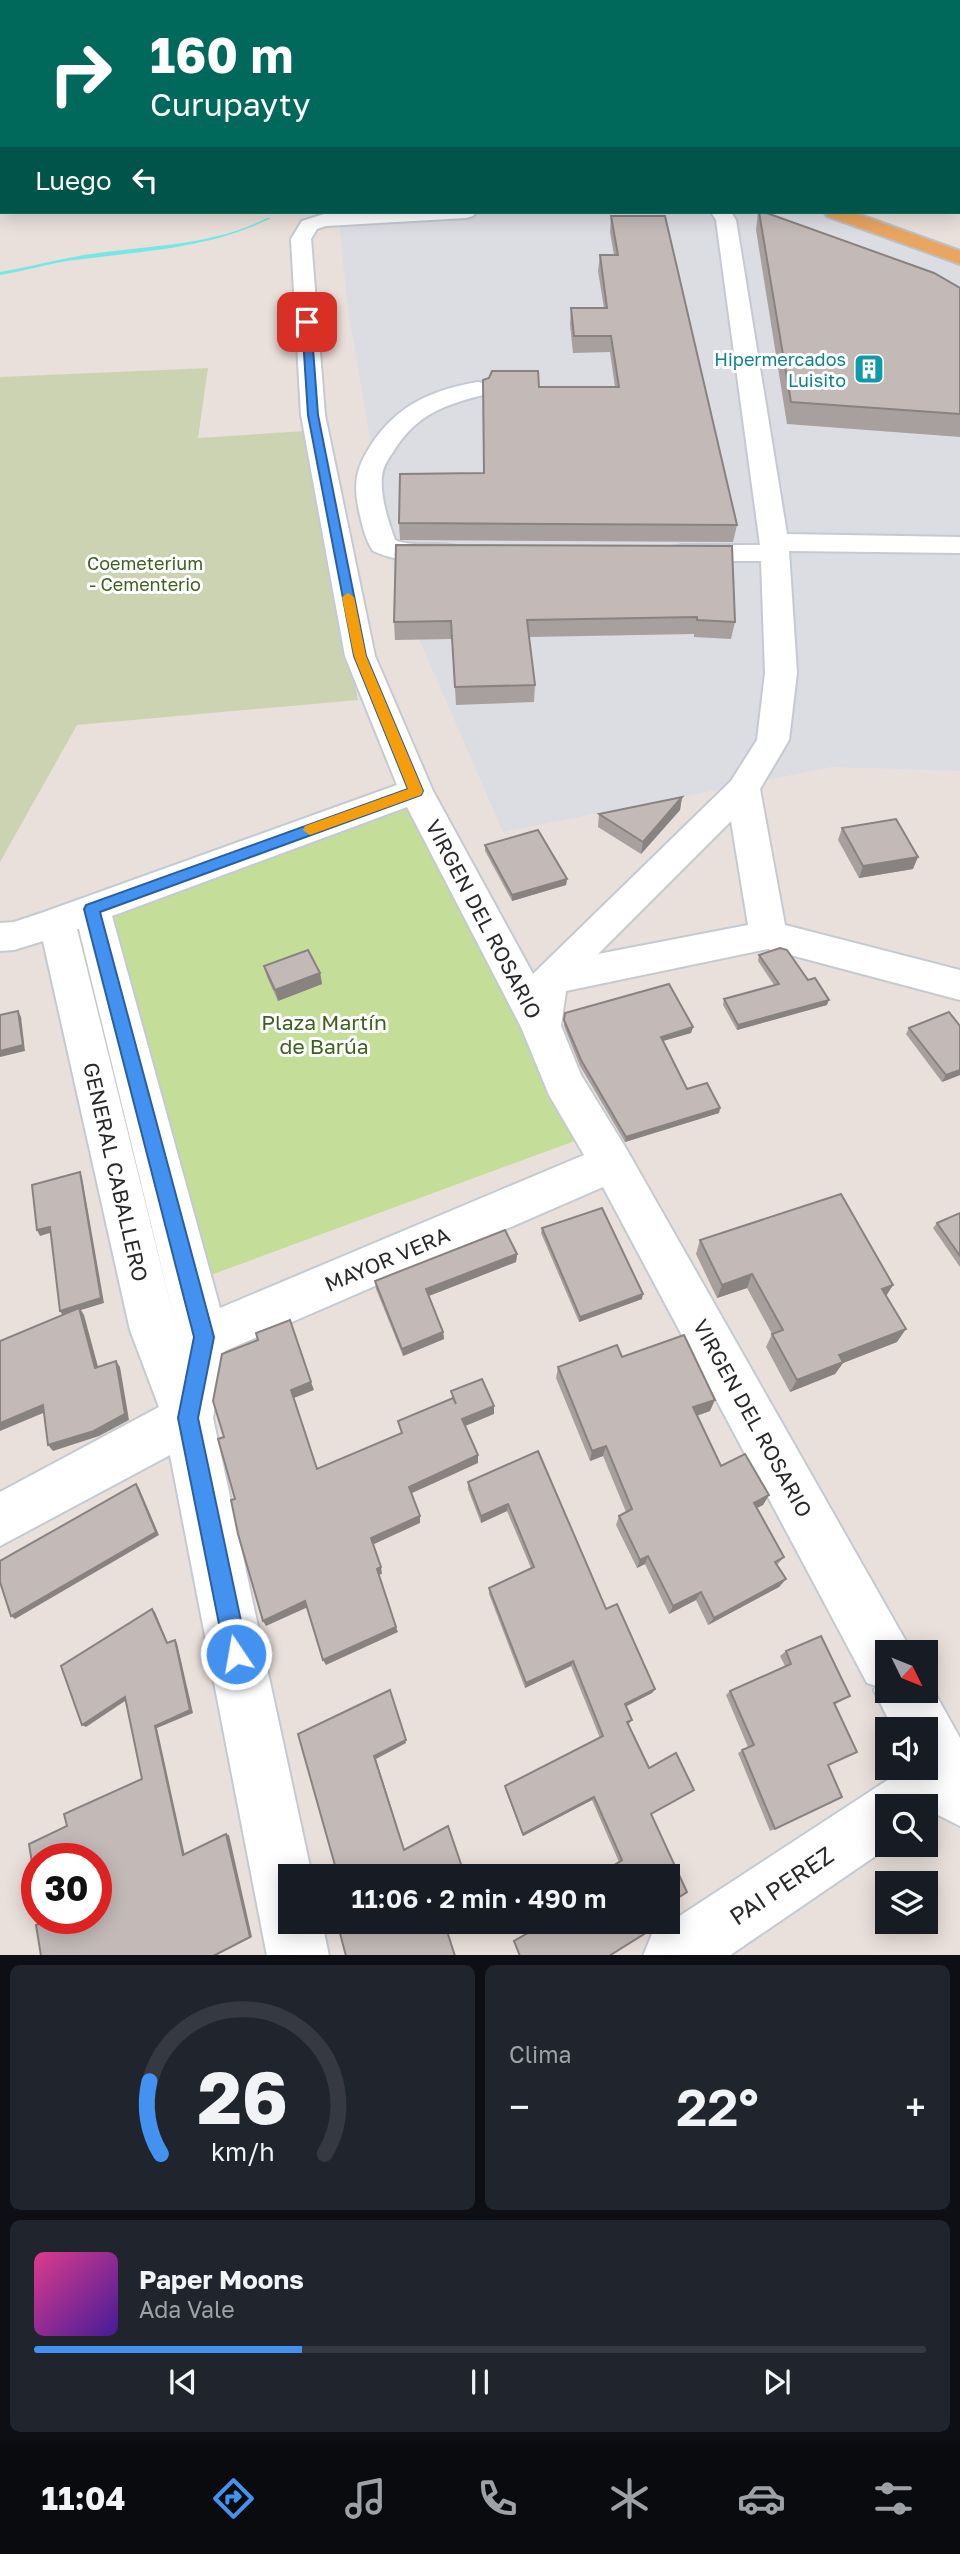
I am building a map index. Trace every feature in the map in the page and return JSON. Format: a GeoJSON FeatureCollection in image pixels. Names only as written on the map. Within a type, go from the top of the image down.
{"type":"FeatureCollection","features":[{"type":"Feature","properties":{"kind":"main road"},"geometry":{"type":"LineString","coordinates":[[839,214],[960,258]]}},
{"type":"Feature","properties":{"kind":"street","name":"VIRGEN DEL ROSARIO"},"geometry":{"type":"LineString","coordinates":[[398,214],[331,216],[309,225],[301,239],[313,415],[360,656],[416,791],[541,1026],[564,1083],[606,1153],[875,1641]]}},
{"type":"Feature","properties":{"kind":"street"},"geometry":{"type":"LineString","coordinates":[[541,1026],[548,979],[743,789],[773,740],[781,673],[774,548],[726,220],[732,214]]}},
{"type":"Feature","properties":{"kind":"street"},"geometry":{"type":"LineString","coordinates":[[469,552],[400,552],[387,549],[375,523],[369,474],[387,439],[414,409],[443,396],[478,389]]}},
{"type":"Feature","properties":{"kind":"street"},"geometry":{"type":"LineString","coordinates":[[663,553],[960,545]]}},
{"type":"Feature","properties":{"kind":"street"},"geometry":{"type":"LineString","coordinates":[[743,789],[768,935]]}},
{"type":"Feature","properties":{"kind":"street"},"geometry":{"type":"LineString","coordinates":[[0,937],[14,936],[74,916],[416,791]]}},
{"type":"Feature","properties":{"kind":"street","name":"GENERAL CABALLERO"},"geometry":{"type":"LineString","coordinates":[[74,916],[179,1333],[188,1418],[280,1864]]}},
{"type":"Feature","properties":{"kind":"street"},"geometry":{"type":"LineString","coordinates":[[548,979],[768,935],[960,985]]}},
{"type":"Feature","properties":{"kind":"street","name":"MAYOR VERA"},"geometry":{"type":"LineString","coordinates":[[179,1333],[606,1153]]}},
{"type":"Feature","properties":{"kind":"street"},"geometry":{"type":"LineString","coordinates":[[0,1520],[188,1418]]}},
{"type":"Feature","properties":{"kind":"street"},"geometry":{"type":"LineString","coordinates":[[910,1703],[943,1760],[910,1794]]}},
{"type":"Feature","properties":{"kind":"street","name":"PAI PEREZ"},"geometry":{"type":"LineString","coordinates":[[674,1955],[875,1822]]}},
{"type":"Feature","properties":{"kind":"street","name":"GENERAL CABALLERO"},"geometry":{"type":"LineString","coordinates":[[294,1934],[299,1955]]}},
{"type":"Feature","properties":{"kind":"shaded area"},"geometry":{"type":"Polygon","coordinates":[[[338,214],[830,214],[960,264],[960,771],[832,767],[503,832],[396,586],[348,311],[338,214]]]}},
{"type":"Feature","properties":{"kind":"green space","name":"Coemeterium - Cementerio"},"geometry":{"type":"Polygon","coordinates":[[[208,368],[198,438],[305,431],[358,700],[77,725],[0,862],[0,377],[208,368]]]}},
{"type":"Feature","properties":{"kind":"green space","name":"Plaza Martín de Barúa"},"geometry":{"type":"Polygon","coordinates":[[[413,796],[583,1138],[200,1279],[107,918],[413,796]]]}},
{"type":"Feature","properties":{"kind":"water"},"geometry":{"type":"Polygon","coordinates":[[[271,218],[248,228],[200,243],[66,261],[0,275],[0,272],[84,255],[200,240],[245,228],[271,218]]]}},
{"type":"Feature","properties":{"kind":"building","name":"Hipermercados Luisito"},"geometry":{"type":"Polygon","coordinates":[[[759,214],[770,214],[934,273],[960,288],[960,414],[791,402],[759,214]]]}},
{"type":"Feature","properties":{"kind":"building"},"geometry":{"type":"Polygon","coordinates":[[[611,216],[665,216],[737,525],[399,523],[400,474],[484,473],[483,380],[489,378],[492,371],[538,371],[539,387],[619,387],[611,336],[574,336],[571,308],[607,308],[600,255],[618,255],[611,216]]]}},
{"type":"Feature","properties":{"kind":"building"},"geometry":{"type":"Polygon","coordinates":[[[396,545],[732,546],[735,622],[697,620],[697,617],[527,620],[535,685],[455,687],[451,621],[394,622],[396,545]]]}},
{"type":"Feature","properties":{"kind":"building"},"geometry":{"type":"Polygon","coordinates":[[[682,797],[643,842],[599,814],[682,797]]]}},
{"type":"Feature","properties":{"kind":"building"},"geometry":{"type":"Polygon","coordinates":[[[896,819],[918,857],[863,866],[842,828],[896,819]]]}},
{"type":"Feature","properties":{"kind":"building"},"geometry":{"type":"Polygon","coordinates":[[[538,830],[567,879],[512,895],[485,845],[538,830]]]}},
{"type":"Feature","properties":{"kind":"building"},"geometry":{"type":"Polygon","coordinates":[[[780,948],[787,950],[808,980],[815,978],[829,1000],[738,1025],[724,999],[779,984],[759,955],[780,948]]]}},
{"type":"Feature","properties":{"kind":"building"},"geometry":{"type":"Polygon","coordinates":[[[308,950],[320,973],[275,990],[264,966],[308,950]]]}},
{"type":"Feature","properties":{"kind":"building"},"geometry":{"type":"Polygon","coordinates":[[[669,984],[693,1027],[661,1037],[687,1089],[707,1083],[720,1108],[626,1137],[581,1060],[564,1020],[565,1013],[669,984]]]}},
{"type":"Feature","properties":{"kind":"building"},"geometry":{"type":"Polygon","coordinates":[[[18,1011],[23,1045],[0,1051],[0,1015],[18,1011]]]}},
{"type":"Feature","properties":{"kind":"building"},"geometry":{"type":"Polygon","coordinates":[[[949,1012],[960,1026],[960,1070],[946,1075],[909,1028],[949,1012]]]}},
{"type":"Feature","properties":{"kind":"building"},"geometry":{"type":"Polygon","coordinates":[[[80,1172],[101,1298],[60,1311],[50,1227],[37,1230],[32,1185],[80,1172]]]}},
{"type":"Feature","properties":{"kind":"building"},"geometry":{"type":"Polygon","coordinates":[[[841,1194],[893,1285],[882,1289],[906,1329],[839,1355],[843,1362],[797,1380],[772,1334],[783,1330],[752,1274],[722,1285],[700,1240],[841,1194]]]}},
{"type":"Feature","properties":{"kind":"building"},"geometry":{"type":"Polygon","coordinates":[[[602,1208],[643,1294],[580,1317],[542,1228],[602,1208]]]}},
{"type":"Feature","properties":{"kind":"building"},"geometry":{"type":"Polygon","coordinates":[[[960,1213],[960,1256],[937,1223],[960,1213]]]}},
{"type":"Feature","properties":{"kind":"building"},"geometry":{"type":"Polygon","coordinates":[[[505,1230],[517,1254],[426,1289],[443,1332],[402,1349],[375,1281],[505,1230]]]}},
{"type":"Feature","properties":{"kind":"building"},"geometry":{"type":"Polygon","coordinates":[[[79,1308],[95,1368],[116,1361],[125,1414],[94,1431],[48,1445],[43,1405],[0,1423],[0,1341],[79,1308]]]}},
{"type":"Feature","properties":{"kind":"building"},"geometry":{"type":"Polygon","coordinates":[[[290,1320],[311,1382],[291,1390],[317,1469],[402,1433],[398,1421],[453,1398],[456,1404],[451,1391],[482,1379],[494,1406],[462,1419],[478,1455],[409,1487],[420,1516],[371,1538],[381,1567],[377,1569],[396,1627],[323,1660],[305,1601],[263,1621],[238,1534],[231,1500],[235,1499],[218,1439],[224,1437],[213,1401],[222,1354],[258,1340],[256,1333],[290,1320]]]}},
{"type":"Feature","properties":{"kind":"building"},"geometry":{"type":"Polygon","coordinates":[[[684,1335],[715,1400],[693,1407],[721,1466],[745,1454],[769,1495],[754,1503],[784,1557],[775,1562],[786,1579],[714,1618],[701,1592],[673,1606],[648,1556],[640,1560],[619,1516],[632,1509],[606,1446],[592,1451],[558,1367],[617,1345],[622,1357],[684,1335]]]}},
{"type":"Feature","properties":{"kind":"building"},"geometry":{"type":"Polygon","coordinates":[[[538,1451],[606,1609],[617,1604],[655,1689],[625,1704],[632,1720],[627,1722],[649,1768],[676,1753],[694,1790],[651,1814],[674,1864],[616,1864],[622,1860],[594,1797],[523,1834],[505,1786],[603,1736],[573,1661],[526,1683],[489,1588],[534,1567],[508,1504],[481,1516],[468,1482],[538,1451]]]}},
{"type":"Feature","properties":{"kind":"building"},"geometry":{"type":"Polygon","coordinates":[[[136,1484],[156,1532],[11,1616],[0,1582],[0,1561],[136,1484]]]}},
{"type":"Feature","properties":{"kind":"building"},"geometry":{"type":"Polygon","coordinates":[[[152,1609],[167,1643],[175,1640],[190,1710],[155,1726],[183,1855],[226,1834],[250,1937],[215,1955],[41,1955],[37,1934],[112,1934],[112,1843],[31,1843],[67,1826],[64,1814],[142,1779],[125,1697],[82,1725],[61,1666],[152,1609]]]}},
{"type":"Feature","properties":{"kind":"building"},"geometry":{"type":"Polygon","coordinates":[[[821,1636],[850,1696],[834,1703],[857,1752],[828,1765],[842,1797],[775,1829],[742,1750],[754,1745],[730,1691],[791,1664],[786,1651],[821,1636]]]}},
{"type":"Feature","properties":{"kind":"building"},"geometry":{"type":"Polygon","coordinates":[[[390,1690],[406,1740],[374,1756],[404,1850],[448,1826],[461,1864],[335,1864],[298,1734],[390,1690]]]}},
{"type":"Feature","properties":{"kind":"building"},"geometry":{"type":"Polygon","coordinates":[[[680,1877],[687,1892],[680,1896],[680,1877]]]}},
{"type":"Feature","properties":{"kind":"building"},"geometry":{"type":"Polygon","coordinates":[[[340,1934],[448,1934],[455,1955],[346,1955],[340,1934]]]}},
{"type":"Feature","properties":{"kind":"building"},"geometry":{"type":"Polygon","coordinates":[[[526,1934],[644,1934],[611,1955],[520,1955],[514,1941],[526,1934]]]}},
{"type":"Feature","properties":{"kind":"slow traffic"},"geometry":{"type":"LineString","coordinates":[[310,830],[416,791],[360,656],[348,597]]}},
{"type":"Feature","properties":{"kind":"place","name":"Hipermercados Luisito"},"geometry":{"type":"Point","coordinates":[869,369]}},
{"type":"Feature","properties":{"kind":"route"},"geometry":{"type":"LineString","coordinates":[[236,1654],[188,1418],[204,1337],[92,909],[416,791],[360,656],[313,415],[307,322]]}}]}
